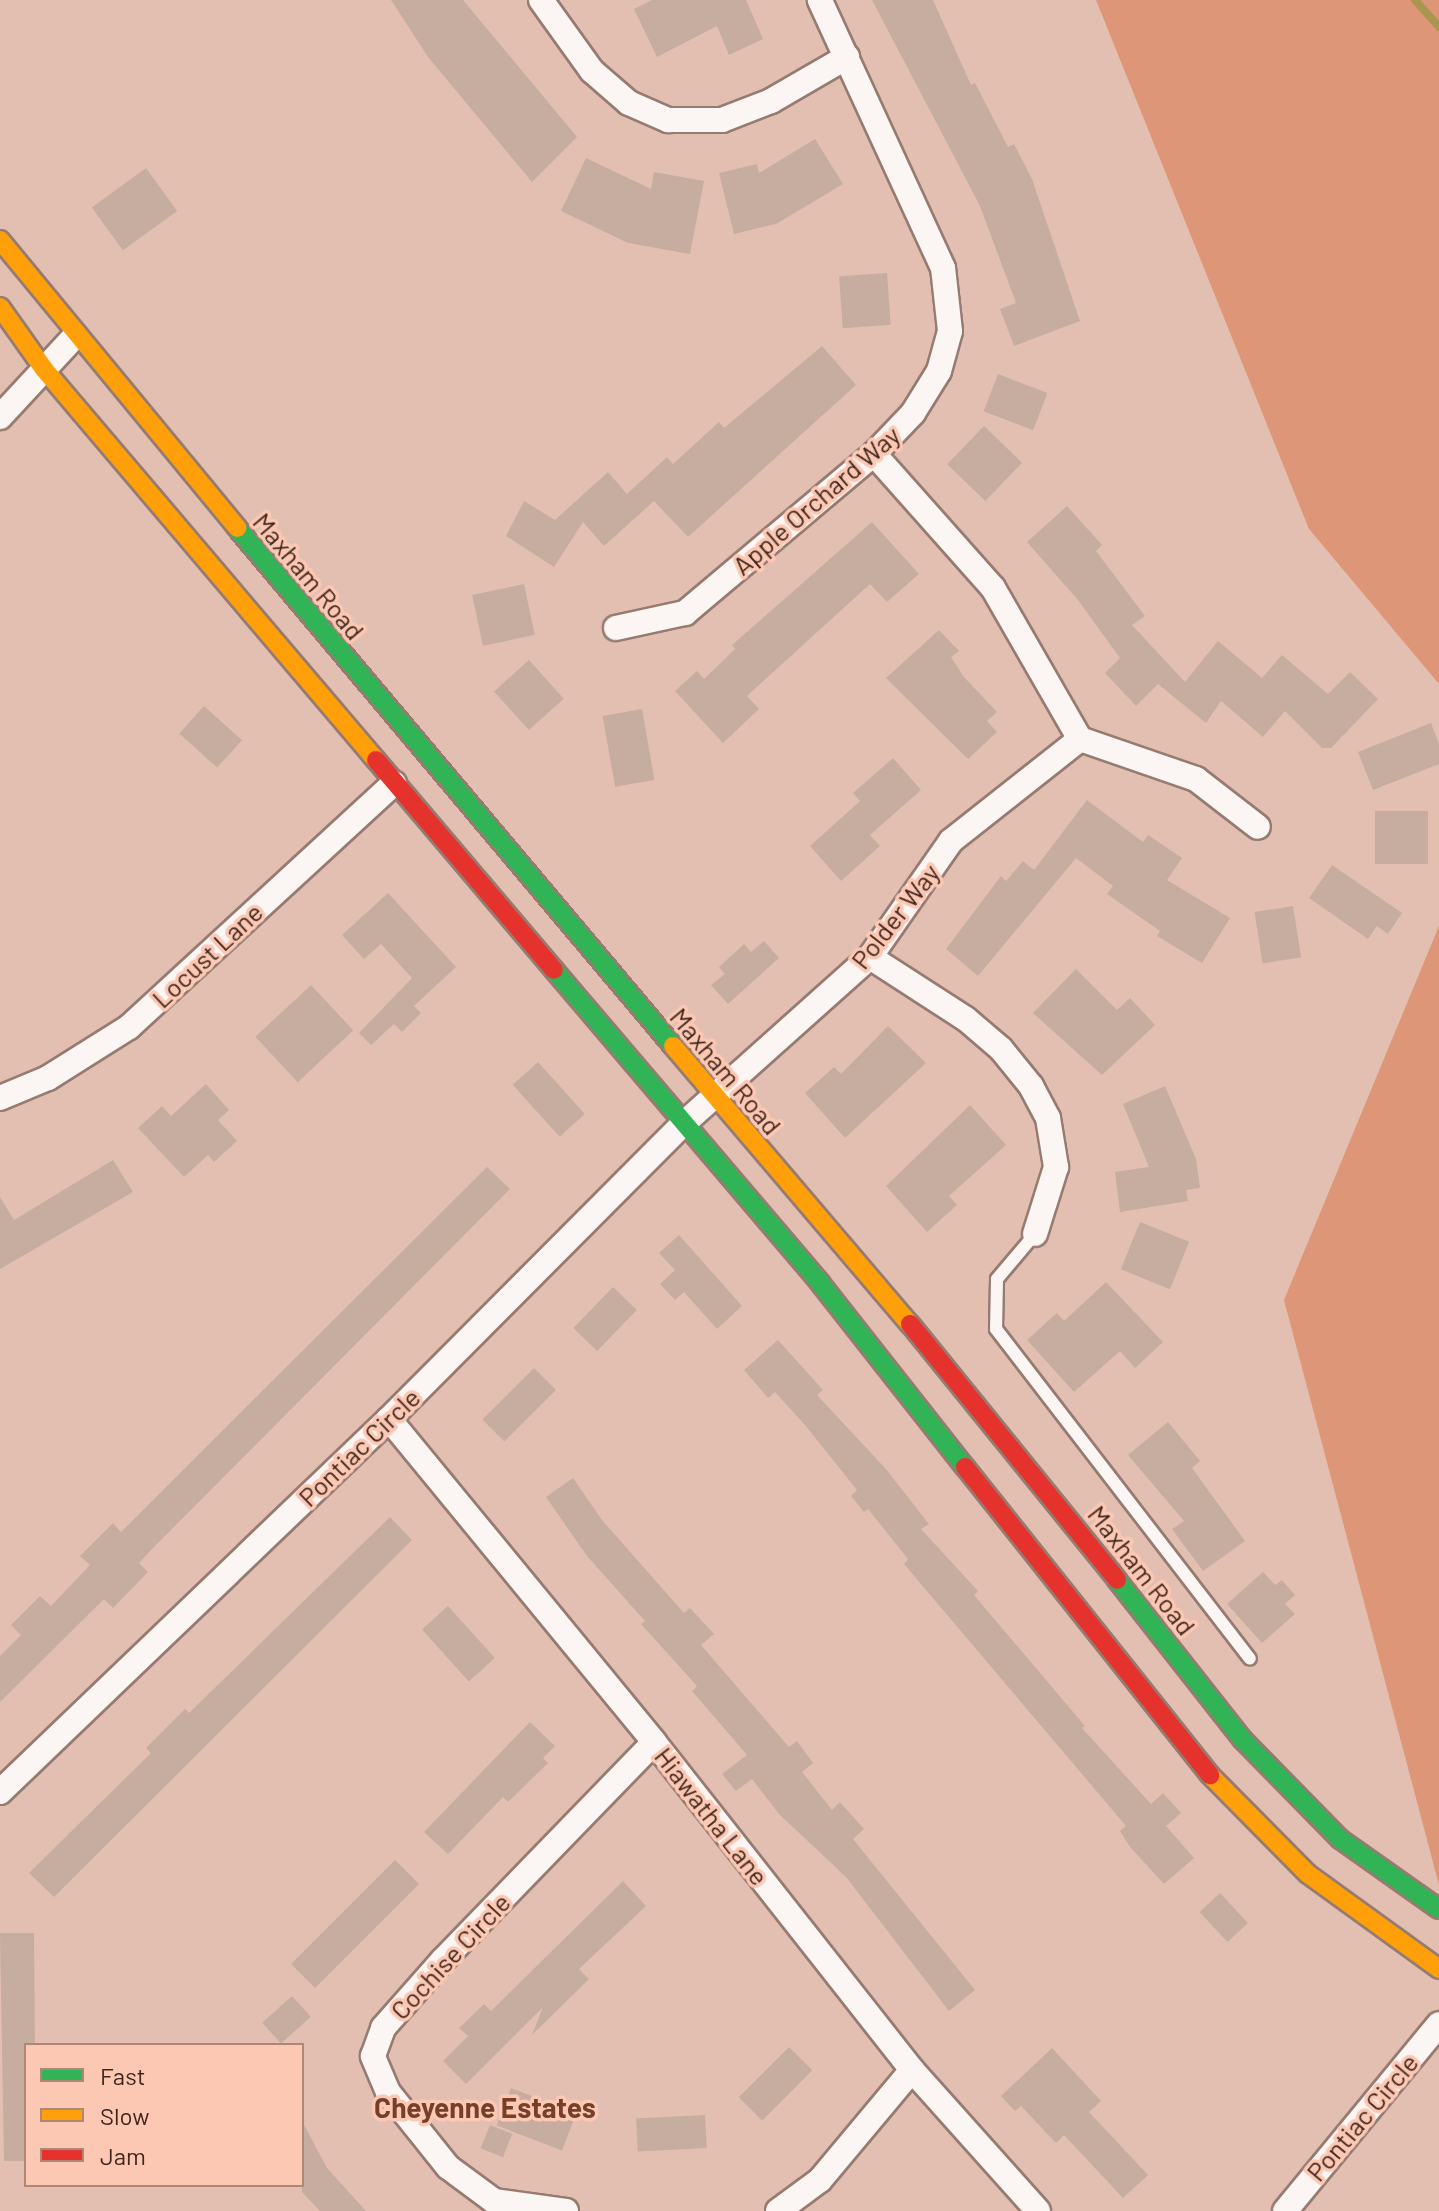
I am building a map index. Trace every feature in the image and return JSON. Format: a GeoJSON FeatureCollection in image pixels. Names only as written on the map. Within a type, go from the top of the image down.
{"type":"FeatureCollection","features":[{"type":"Feature","properties":{"kind":"main road","name":"Maxham Road"},"geometry":{"type":"LineString","coordinates":[[0,240],[75,336],[712,1096],[971,1395],[1243,1740],[1340,1839],[1439,1909]]}},
{"type":"Feature","properties":{"kind":"main road"},"geometry":{"type":"LineString","coordinates":[[0,307],[44,369],[682,1125],[820,1283],[1226,1796],[1308,1874],[1439,1969]]}},
{"type":"Feature","properties":{"kind":"street"},"geometry":{"type":"LineString","coordinates":[[541,0],[592,71],[629,103],[668,120],[722,120],[771,101],[847,57]]}},
{"type":"Feature","properties":{"kind":"street","name":"Apple Orchard Way"},"geometry":{"type":"LineString","coordinates":[[616,628],[685,613],[874,454],[913,413],[939,371],[950,331],[943,268],[820,0]]}},
{"type":"Feature","properties":{"kind":"street"},"geometry":{"type":"LineString","coordinates":[[0,417],[75,336]]}},
{"type":"Feature","properties":{"kind":"street"},"geometry":{"type":"LineString","coordinates":[[874,454],[993,588],[1080,739],[1196,779],[1258,827]]}},
{"type":"Feature","properties":{"kind":"street","name":"Polder Way"},"geometry":{"type":"LineString","coordinates":[[712,1096],[870,957],[951,841],[1080,739]]}},
{"type":"Feature","properties":{"kind":"street","name":"Locust Lane"},"geometry":{"type":"LineString","coordinates":[[0,1098],[48,1078],[129,1027],[394,783]]}},
{"type":"Feature","properties":{"kind":"street"},"geometry":{"type":"LineString","coordinates":[[870,957],[966,1019],[1001,1049],[1031,1086],[1048,1118],[1056,1167],[1035,1234]]}},
{"type":"Feature","properties":{"kind":"street","name":"Pontiac Circle"},"geometry":{"type":"LineString","coordinates":[[0,1792],[389,1419],[712,1096]]}},
{"type":"Feature","properties":{"kind":"street","name":"Hiawatha Lane"},"geometry":{"type":"LineString","coordinates":[[389,1419],[654,1742],[912,2070],[1038,2211]]}},
{"type":"Feature","properties":{"kind":"street","name":"Cochise Circle"},"geometry":{"type":"LineString","coordinates":[[566,2211],[494,2201],[448,2167],[388,2092],[373,2056],[383,2028],[443,1960],[654,1742]]}},
{"type":"Feature","properties":{"kind":"street","name":"Pontiac Circle"},"geometry":{"type":"LineString","coordinates":[[1285,2211],[1439,2024]]}},
{"type":"Feature","properties":{"kind":"street"},"geometry":{"type":"LineString","coordinates":[[778,2211],[820,2180],[912,2070]]}},
{"type":"Feature","properties":{"kind":"lane"},"geometry":{"type":"LineString","coordinates":[[1035,1234],[997,1279],[996,1329],[1250,1659]]}},
{"type":"Feature","properties":{"kind":"shaded area"},"geometry":{"type":"Polygon","coordinates":[[[1096,0],[1439,0],[1439,684],[1309,529],[1096,0]]]}},
{"type":"Feature","properties":{"kind":"shaded area"},"geometry":{"type":"Polygon","coordinates":[[[1439,926],[1439,1885],[1284,1300],[1439,926]]]}},
{"type":"Feature","properties":{"kind":"building"},"geometry":{"type":"Polygon","coordinates":[[[391,0],[463,0],[577,137],[532,182],[428,57],[391,0]]]}},
{"type":"Feature","properties":{"kind":"building"},"geometry":{"type":"Polygon","coordinates":[[[652,0],[746,0],[763,39],[729,55],[717,26],[657,57],[634,9],[652,0]]]}},
{"type":"Feature","properties":{"kind":"building"},"geometry":{"type":"Polygon","coordinates":[[[872,0],[933,0],[971,85],[975,83],[1008,147],[1014,144],[1032,179],[1080,321],[1014,346],[1000,309],[1016,303],[980,206],[872,0]]]}},
{"type":"Feature","properties":{"kind":"building"},"geometry":{"type":"Polygon","coordinates":[[[815,139],[843,184],[776,224],[734,234],[719,173],[757,164],[759,173],[815,139]]]}},
{"type":"Feature","properties":{"kind":"building"},"geometry":{"type":"Polygon","coordinates":[[[586,158],[651,189],[654,172],[704,181],[690,254],[628,243],[561,211],[586,158]]]}},
{"type":"Feature","properties":{"kind":"building"},"geometry":{"type":"Polygon","coordinates":[[[146,168],[177,211],[123,250],[92,207],[146,168]]]}},
{"type":"Feature","properties":{"kind":"building"},"geometry":{"type":"Polygon","coordinates":[[[887,273],[891,325],[843,328],[839,276],[887,273]]]}},
{"type":"Feature","properties":{"kind":"building"},"geometry":{"type":"Polygon","coordinates":[[[822,346],[856,385],[688,537],[654,501],[604,546],[583,522],[554,567],[506,536],[524,501],[555,520],[608,472],[627,494],[667,457],[673,464],[719,422],[724,428],[822,346]]]}},
{"type":"Feature","properties":{"kind":"building"},"geometry":{"type":"Polygon","coordinates":[[[998,374],[1047,393],[1033,430],[984,411],[998,374]]]}},
{"type":"Feature","properties":{"kind":"building"},"geometry":{"type":"Polygon","coordinates":[[[984,426],[1022,463],[985,501],[947,464],[984,426]]]}},
{"type":"Feature","properties":{"kind":"building"},"geometry":{"type":"Polygon","coordinates":[[[1067,506],[1102,545],[1096,551],[1145,616],[1132,625],[1185,682],[1218,641],[1262,678],[1282,655],[1328,694],[1350,672],[1378,699],[1331,748],[1322,748],[1285,711],[1263,737],[1221,701],[1206,723],[1158,684],[1136,706],[1105,673],[1120,658],[1078,600],[1027,542],[1067,506]]]}},
{"type":"Feature","properties":{"kind":"building"},"geometry":{"type":"Polygon","coordinates":[[[872,522],[919,574],[887,602],[870,584],[747,696],[759,709],[723,743],[675,691],[697,671],[704,679],[735,649],[732,645],[872,522]]]}},
{"type":"Feature","properties":{"kind":"building"},"geometry":{"type":"Polygon","coordinates":[[[524,584],[535,635],[483,646],[472,595],[524,584]]]}},
{"type":"Feature","properties":{"kind":"building"},"geometry":{"type":"Polygon","coordinates":[[[939,630],[959,651],[951,657],[963,676],[997,712],[987,721],[997,732],[968,759],[886,678],[939,630]]]}},
{"type":"Feature","properties":{"kind":"building"},"geometry":{"type":"Polygon","coordinates":[[[529,660],[564,699],[529,730],[494,691],[529,660]]]}},
{"type":"Feature","properties":{"kind":"building"},"geometry":{"type":"Polygon","coordinates":[[[204,706],[242,740],[217,768],[179,733],[204,706]]]}},
{"type":"Feature","properties":{"kind":"building"},"geometry":{"type":"Polygon","coordinates":[[[642,709],[655,780],[615,787],[603,716],[642,709]]]}},
{"type":"Feature","properties":{"kind":"building"},"geometry":{"type":"Polygon","coordinates":[[[1431,723],[1439,744],[1439,764],[1373,790],[1358,752],[1431,723]]]}},
{"type":"Feature","properties":{"kind":"building"},"geometry":{"type":"Polygon","coordinates":[[[893,758],[921,790],[870,835],[880,846],[841,881],[810,846],[860,801],[853,793],[893,758]]]}},
{"type":"Feature","properties":{"kind":"building"},"geometry":{"type":"Polygon","coordinates":[[[1087,800],[1143,842],[1148,835],[1182,858],[1167,880],[1230,918],[1202,963],[1157,936],[1160,931],[1107,894],[1113,886],[1076,858],[978,976],[946,949],[1001,876],[1006,881],[1023,861],[1034,870],[1087,800]]]}},
{"type":"Feature","properties":{"kind":"building"},"geometry":{"type":"Polygon","coordinates":[[[1375,811],[1428,811],[1428,864],[1375,864],[1375,811]]]}},
{"type":"Feature","properties":{"kind":"building"},"geometry":{"type":"Polygon","coordinates":[[[1332,865],[1402,913],[1388,934],[1377,926],[1368,939],[1309,898],[1332,865]]]}},
{"type":"Feature","properties":{"kind":"building"},"geometry":{"type":"Polygon","coordinates":[[[388,893],[456,967],[414,1006],[421,1013],[402,1032],[394,1024],[371,1045],[359,1033],[412,978],[381,944],[364,959],[342,935],[388,893]]]}},
{"type":"Feature","properties":{"kind":"building"},"geometry":{"type":"Polygon","coordinates":[[[1293,906],[1301,957],[1263,963],[1254,912],[1293,906]]]}},
{"type":"Feature","properties":{"kind":"building"},"geometry":{"type":"Polygon","coordinates":[[[764,941],[779,958],[728,1004],[711,985],[725,974],[719,967],[744,944],[751,952],[764,941]]]}},
{"type":"Feature","properties":{"kind":"building"},"geometry":{"type":"Polygon","coordinates":[[[1076,969],[1117,1010],[1130,998],[1155,1025],[1102,1075],[1033,1013],[1076,969]]]}},
{"type":"Feature","properties":{"kind":"building"},"geometry":{"type":"Polygon","coordinates":[[[311,985],[353,1030],[298,1082],[255,1037],[311,985]]]}},
{"type":"Feature","properties":{"kind":"building"},"geometry":{"type":"Polygon","coordinates":[[[888,1026],[926,1063],[845,1138],[805,1093],[834,1067],[841,1074],[888,1026]]]}},
{"type":"Feature","properties":{"kind":"building"},"geometry":{"type":"Polygon","coordinates":[[[538,1062],[585,1114],[560,1137],[513,1085],[538,1062]]]}},
{"type":"Feature","properties":{"kind":"building"},"geometry":{"type":"Polygon","coordinates":[[[206,1084],[229,1110],[218,1120],[237,1141],[214,1162],[208,1155],[184,1177],[138,1128],[162,1106],[171,1116],[206,1084]]]}},
{"type":"Feature","properties":{"kind":"building"},"geometry":{"type":"Polygon","coordinates":[[[1165,1086],[1196,1159],[1200,1188],[1186,1190],[1188,1201],[1120,1212],[1115,1172],[1149,1167],[1123,1104],[1165,1086]]]}},
{"type":"Feature","properties":{"kind":"building"},"geometry":{"type":"Polygon","coordinates":[[[970,1105],[1006,1145],[949,1196],[957,1205],[927,1232],[886,1186],[970,1105]]]}},
{"type":"Feature","properties":{"kind":"building"},"geometry":{"type":"Polygon","coordinates":[[[113,1160],[133,1192],[0,1269],[0,1197],[14,1220],[113,1160]]]}},
{"type":"Feature","properties":{"kind":"building"},"geometry":{"type":"Polygon","coordinates":[[[487,1167],[510,1189],[154,1547],[139,1563],[148,1572],[113,1608],[104,1599],[0,1702],[0,1656],[21,1635],[11,1625],[40,1596],[51,1606],[90,1565],[80,1556],[113,1523],[121,1532],[487,1167]]]}},
{"type":"Feature","properties":{"kind":"building"},"geometry":{"type":"Polygon","coordinates":[[[1140,1222],[1189,1242],[1170,1289],[1121,1269],[1140,1222]]]}},
{"type":"Feature","properties":{"kind":"building"},"geometry":{"type":"Polygon","coordinates":[[[679,1235],[742,1306],[717,1329],[684,1292],[675,1300],[660,1284],[675,1270],[659,1253],[679,1235]]]}},
{"type":"Feature","properties":{"kind":"building"},"geometry":{"type":"Polygon","coordinates":[[[1106,1282],[1163,1342],[1135,1368],[1120,1351],[1074,1392],[1027,1340],[1057,1313],[1064,1321],[1106,1282]]]}},
{"type":"Feature","properties":{"kind":"building"},"geometry":{"type":"Polygon","coordinates":[[[613,1287],[637,1310],[597,1351],[573,1328],[613,1287]]]}},
{"type":"Feature","properties":{"kind":"building"},"geometry":{"type":"Polygon","coordinates":[[[778,1340],[823,1390],[817,1395],[885,1468],[929,1524],[921,1529],[978,1591],[974,1595],[1085,1726],[1082,1728],[1151,1804],[1163,1793],[1181,1813],[1166,1826],[1194,1858],[1164,1884],[1130,1847],[1120,1831],[1126,1826],[904,1564],[908,1559],[868,1509],[864,1512],[851,1496],[857,1490],[805,1425],[775,1392],[768,1398],[744,1370],[778,1340]]]}},
{"type":"Feature","properties":{"kind":"building"},"geometry":{"type":"Polygon","coordinates":[[[534,1368],[556,1390],[504,1442],[482,1420],[534,1368]]]}},
{"type":"Feature","properties":{"kind":"building"},"geometry":{"type":"Polygon","coordinates":[[[1168,1422],[1200,1461],[1192,1468],[1245,1541],[1203,1571],[1172,1529],[1184,1521],[1128,1455],[1168,1422]]]}},
{"type":"Feature","properties":{"kind":"building"},"geometry":{"type":"Polygon","coordinates":[[[573,1478],[602,1520],[684,1613],[690,1608],[714,1634],[701,1645],[789,1747],[797,1741],[813,1763],[802,1772],[832,1810],[840,1802],[864,1829],[853,1839],[975,1990],[949,2011],[846,1877],[779,1814],[752,1779],[736,1791],[722,1774],[747,1755],[692,1691],[697,1686],[641,1624],[645,1621],[587,1556],[546,1497],[573,1478]]]}},
{"type":"Feature","properties":{"kind":"building"},"geometry":{"type":"Polygon","coordinates":[[[390,1517],[412,1540],[54,1897],[29,1873],[151,1753],[146,1748],[185,1709],[189,1713],[390,1517]]]}},
{"type":"Feature","properties":{"kind":"building"},"geometry":{"type":"Polygon","coordinates":[[[1263,1572],[1275,1585],[1282,1580],[1295,1595],[1285,1604],[1295,1614],[1262,1643],[1227,1604],[1263,1572]]]}},
{"type":"Feature","properties":{"kind":"building"},"geometry":{"type":"Polygon","coordinates":[[[448,1606],[495,1658],[469,1681],[422,1629],[448,1606]]]}},
{"type":"Feature","properties":{"kind":"building"},"geometry":{"type":"Polygon","coordinates":[[[530,1722],[555,1746],[543,1758],[548,1763],[508,1802],[503,1797],[448,1854],[424,1832],[530,1722]]]}},
{"type":"Feature","properties":{"kind":"building"},"geometry":{"type":"Polygon","coordinates":[[[395,1860],[419,1884],[315,1988],[291,1964],[395,1860]]]}},
{"type":"Feature","properties":{"kind":"building"},"geometry":{"type":"Polygon","coordinates":[[[623,1881],[646,1906],[579,1969],[589,1979],[532,2035],[543,2007],[466,2084],[443,2061],[468,2036],[459,2028],[484,2004],[491,2011],[623,1881]]]}},
{"type":"Feature","properties":{"kind":"building"},"geometry":{"type":"Polygon","coordinates":[[[1220,1893],[1248,1923],[1227,1942],[1200,1912],[1220,1893]]]}},
{"type":"Feature","properties":{"kind":"building"},"geometry":{"type":"Polygon","coordinates":[[[0,1933],[34,1933],[35,2043],[24,2043],[24,2161],[4,2161],[0,1933]]]}},
{"type":"Feature","properties":{"kind":"building"},"geometry":{"type":"Polygon","coordinates":[[[292,1996],[311,2017],[280,2043],[262,2023],[292,1996]]]}},
{"type":"Feature","properties":{"kind":"building"},"geometry":{"type":"Polygon","coordinates":[[[789,2047],[812,2070],[762,2121],[739,2097],[789,2047]]]}},
{"type":"Feature","properties":{"kind":"building"},"geometry":{"type":"Polygon","coordinates":[[[1052,2048],[1101,2101],[1089,2112],[1148,2175],[1123,2198],[1064,2135],[1056,2143],[1021,2106],[1015,2111],[1001,2096],[1052,2048]]]}},
{"type":"Feature","properties":{"kind":"building"},"geometry":{"type":"Polygon","coordinates":[[[511,2088],[576,2113],[562,2150],[497,2125],[511,2088]]]}},
{"type":"Feature","properties":{"kind":"building"},"geometry":{"type":"Polygon","coordinates":[[[705,2115],[707,2148],[638,2152],[636,2119],[705,2115]]]}},
{"type":"Feature","properties":{"kind":"building"},"geometry":{"type":"Polygon","coordinates":[[[304,2125],[327,2168],[366,2211],[320,2211],[302,2192],[304,2125]]]}},
{"type":"Feature","properties":{"kind":"building"},"geometry":{"type":"Polygon","coordinates":[[[490,2125],[512,2134],[503,2157],[481,2148],[490,2125]]]}},
{"type":"Feature","properties":{"kind":"waterway"},"geometry":{"type":"LineString","coordinates":[[1415,0],[1439,27]]}},
{"type":"Feature","properties":{"kind":"traffic: fast"},"geometry":{"type":"LineString","coordinates":[[237,528],[673,1046]]}},
{"type":"Feature","properties":{"kind":"traffic: fast"},"geometry":{"type":"LineString","coordinates":[[554,970],[820,1283],[965,1467]]}},
{"type":"Feature","properties":{"kind":"traffic: fast"},"geometry":{"type":"LineString","coordinates":[[1117,1580],[1243,1740],[1340,1839],[1439,1909]]}},
{"type":"Feature","properties":{"kind":"traffic: slow"},"geometry":{"type":"LineString","coordinates":[[0,240],[237,528]]}},
{"type":"Feature","properties":{"kind":"traffic: slow"},"geometry":{"type":"LineString","coordinates":[[0,307],[44,369],[376,760]]}},
{"type":"Feature","properties":{"kind":"traffic: slow"},"geometry":{"type":"LineString","coordinates":[[673,1046],[910,1324]]}},
{"type":"Feature","properties":{"kind":"traffic: slow"},"geometry":{"type":"LineString","coordinates":[[1210,1775],[1308,1874],[1439,1969]]}},
{"type":"Feature","properties":{"kind":"traffic: jam"},"geometry":{"type":"LineString","coordinates":[[376,760],[554,970]]}},
{"type":"Feature","properties":{"kind":"traffic: jam"},"geometry":{"type":"LineString","coordinates":[[910,1324],[1117,1580]]}},
{"type":"Feature","properties":{"kind":"traffic: jam"},"geometry":{"type":"LineString","coordinates":[[965,1467],[1210,1775]]}},
{"type":"Feature","properties":{"kind":"district","name":"Cheyenne Estates"},"geometry":{"type":"Point","coordinates":[485,2107]}}]}
